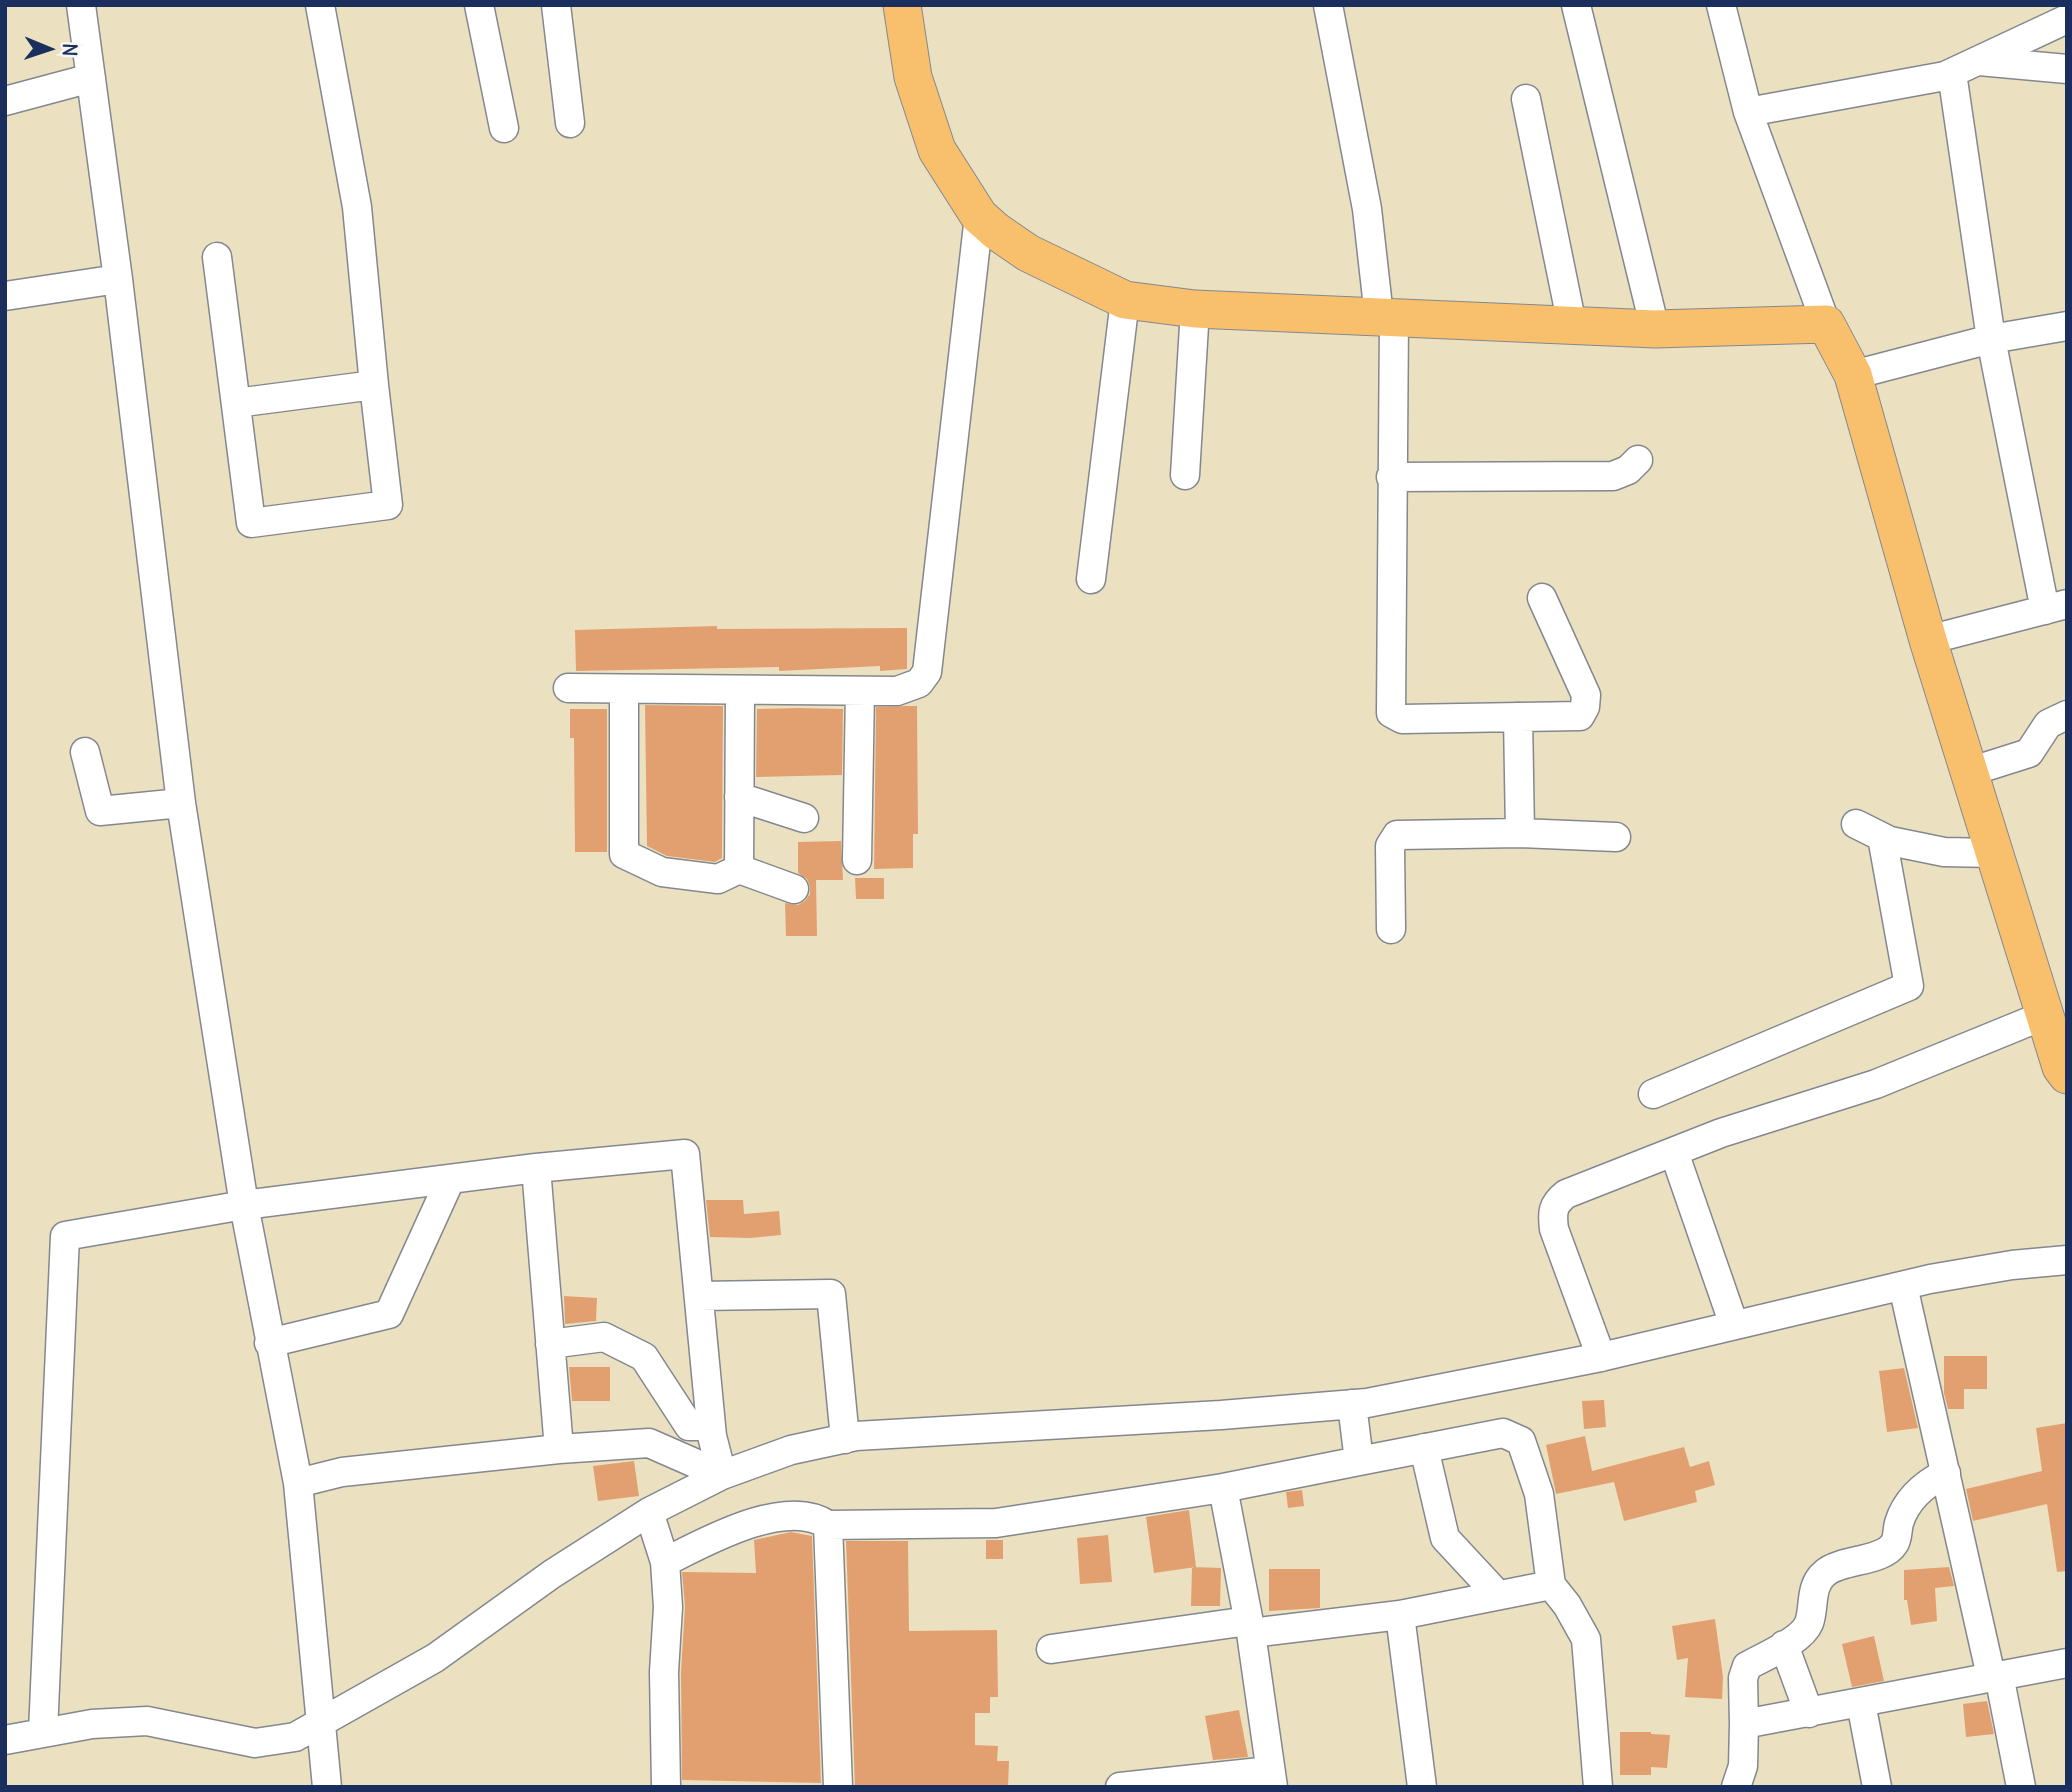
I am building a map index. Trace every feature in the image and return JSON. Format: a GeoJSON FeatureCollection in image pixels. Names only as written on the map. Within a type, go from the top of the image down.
{"type":"FeatureCollection","features":[{"type":"Feature","properties":{"kind":"main road"},"geometry":{"type":"LineString","coordinates":[[902,5],[913,77],[937,150],[979,216],[1028,253],[1125,300],[1195,309],[1655,329],[1826,324],[1853,375],[1928,640],[2061,1067],[2067,1075]]}},
{"type":"Feature","properties":{"kind":"street"},"geometry":{"type":"LineString","coordinates":[[81,5],[118,279],[181,803],[244,1205],[298,1483],[327,1787]]}},
{"type":"Feature","properties":{"kind":"street"},"geometry":{"type":"LineString","coordinates":[[217,257],[251,523],[388,505],[357,207],[320,5]]}},
{"type":"Feature","properties":{"kind":"street"},"geometry":{"type":"LineString","coordinates":[[479,5],[504,128]]}},
{"type":"Feature","properties":{"kind":"street"},"geometry":{"type":"LineString","coordinates":[[556,5],[570,123]]}},
{"type":"Feature","properties":{"kind":"street"},"geometry":{"type":"LineString","coordinates":[[1328,5],[1386,316],[1391,477],[1391,713],[1402,719],[1580,716],[1586,707],[1586,695],[1542,598]]}},
{"type":"Feature","properties":{"kind":"street"},"geometry":{"type":"LineString","coordinates":[[1576,5],[1655,329]]}},
{"type":"Feature","properties":{"kind":"street"},"geometry":{"type":"LineString","coordinates":[[1721,5],[1748,112],[1826,324]]}},
{"type":"Feature","properties":{"kind":"street"},"geometry":{"type":"LineString","coordinates":[[1748,112],[1945,76],[2067,19]]}},
{"type":"Feature","properties":{"kind":"street"},"geometry":{"type":"LineString","coordinates":[[1979,61],[2067,69]]}},
{"type":"Feature","properties":{"kind":"street"},"geometry":{"type":"LineString","coordinates":[[1928,640],[2056,607],[1991,339],[1952,73]]}},
{"type":"Feature","properties":{"kind":"street"},"geometry":{"type":"LineString","coordinates":[[5,101],[91,78]]}},
{"type":"Feature","properties":{"kind":"street"},"geometry":{"type":"LineString","coordinates":[[1526,99],[1573,325]]}},
{"type":"Feature","properties":{"kind":"street"},"geometry":{"type":"LineString","coordinates":[[568,688],[897,691],[919,683],[927,672],[979,216]]}},
{"type":"Feature","properties":{"kind":"street"},"geometry":{"type":"LineString","coordinates":[[5,296],[118,279]]}},
{"type":"Feature","properties":{"kind":"street"},"geometry":{"type":"LineString","coordinates":[[1091,579],[1125,300]]}},
{"type":"Feature","properties":{"kind":"street"},"geometry":{"type":"LineString","coordinates":[[1185,475],[1195,309]]}},
{"type":"Feature","properties":{"kind":"street"},"geometry":{"type":"LineString","coordinates":[[1853,375],[1991,339],[2067,326]]}},
{"type":"Feature","properties":{"kind":"street"},"geometry":{"type":"LineString","coordinates":[[236,403],[374,385]]}},
{"type":"Feature","properties":{"kind":"street"},"geometry":{"type":"LineString","coordinates":[[1391,477],[1613,476],[1628,470],[1638,460]]}},
{"type":"Feature","properties":{"kind":"street"},"geometry":{"type":"LineString","coordinates":[[624,689],[624,854],[662,873],[718,879],[739,869],[794,889]]}},
{"type":"Feature","properties":{"kind":"street"},"geometry":{"type":"LineString","coordinates":[[739,869],[740,690]]}},
{"type":"Feature","properties":{"kind":"street"},"geometry":{"type":"LineString","coordinates":[[858,860],[860,691]]}},
{"type":"Feature","properties":{"kind":"street"},"geometry":{"type":"LineString","coordinates":[[1969,772],[2029,753],[2048,724],[2067,715]]}},
{"type":"Feature","properties":{"kind":"street"},"geometry":{"type":"LineString","coordinates":[[1518,717],[1520,833]]}},
{"type":"Feature","properties":{"kind":"street"},"geometry":{"type":"LineString","coordinates":[[85,752],[100,811],[181,803]]}},
{"type":"Feature","properties":{"kind":"street"},"geometry":{"type":"LineString","coordinates":[[739,797],[804,818]]}},
{"type":"Feature","properties":{"kind":"street"},"geometry":{"type":"LineString","coordinates":[[1856,824],[1890,841],[1944,852],[1994,853]]}},
{"type":"Feature","properties":{"kind":"street"},"geometry":{"type":"LineString","coordinates":[[1391,929],[1390,846],[1397,835],[1520,833],[1616,837]]}},
{"type":"Feature","properties":{"kind":"street"},"geometry":{"type":"LineString","coordinates":[[1653,1094],[1909,986],[1882,837]]}},
{"type":"Feature","properties":{"kind":"street"},"geometry":{"type":"LineString","coordinates":[[1601,1357],[1553,1229],[1551,1211],[1558,1200],[1566,1194],[1721,1133],[1876,1084],[2045,1015]]}},
{"type":"Feature","properties":{"kind":"street"},"geometry":{"type":"LineString","coordinates":[[1674,1152],[1734,1325]]}},
{"type":"Feature","properties":{"kind":"street"},"geometry":{"type":"LineString","coordinates":[[43,1732],[65,1236],[244,1205],[536,1168],[685,1154],[711,1426],[722,1475]]}},
{"type":"Feature","properties":{"kind":"street"},"geometry":{"type":"LineString","coordinates":[[536,1168],[559,1449]]}},
{"type":"Feature","properties":{"kind":"street"},"geometry":{"type":"LineString","coordinates":[[269,1343],[390,1314],[450,1180]]}},
{"type":"Feature","properties":{"kind":"street"},"geometry":{"type":"LineString","coordinates":[[5,1740],[92,1724],[148,1721],[255,1743],[295,1737],[435,1658],[552,1574],[649,1512],[722,1475],[791,1450],[845,1439],[937,1430],[1221,1415],[1352,1404],[1463,1386],[1601,1357],[1903,1286],[2012,1265],[2067,1260]]}},
{"type":"Feature","properties":{"kind":"street"},"geometry":{"type":"LineString","coordinates":[[1903,1286],[1945,1474],[2021,1787]]}},
{"type":"Feature","properties":{"kind":"street"},"geometry":{"type":"LineString","coordinates":[[699,1296],[831,1294],[845,1439]]}},
{"type":"Feature","properties":{"kind":"street"},"geometry":{"type":"LineString","coordinates":[[550,1344],[604,1337],[644,1357],[689,1426],[711,1426]]}},
{"type":"Feature","properties":{"kind":"street"},"geometry":{"type":"LineString","coordinates":[[1352,1404],[1359,1461]]}},
{"type":"Feature","properties":{"kind":"street"},"geometry":{"type":"LineString","coordinates":[[665,1562],[741,1525],[793,1516],[816,1517],[828,1525],[996,1523],[1223,1488],[1503,1433],[1521,1441],[1539,1494],[1551,1585],[1567,1605],[1586,1639],[1598,1787]]}},
{"type":"Feature","properties":{"kind":"street"},"geometry":{"type":"LineString","coordinates":[[298,1483],[342,1472],[559,1449],[649,1443],[722,1475]]}},
{"type":"Feature","properties":{"kind":"street"},"geometry":{"type":"LineString","coordinates":[[1424,1448],[1445,1538],[1498,1595]]}},
{"type":"Feature","properties":{"kind":"street"},"geometry":{"type":"LineString","coordinates":[[1736,1787],[1743,1766],[1743,1678],[1747,1666],[1799,1637],[1809,1624],[1813,1591],[1824,1573],[1841,1565],[1887,1552],[1895,1544],[1899,1522],[1908,1504],[1927,1482],[1945,1474]]}},
{"type":"Feature","properties":{"kind":"street"},"geometry":{"type":"LineString","coordinates":[[1121,1787],[1272,1779],[1250,1627],[1223,1488]]}},
{"type":"Feature","properties":{"kind":"street"},"geometry":{"type":"LineString","coordinates":[[649,1512],[665,1562],[668,1607],[664,1672],[666,1787]]}},
{"type":"Feature","properties":{"kind":"street"},"geometry":{"type":"LineString","coordinates":[[828,1525],[838,1787]]}},
{"type":"Feature","properties":{"kind":"street"},"geometry":{"type":"LineString","coordinates":[[1051,1649],[1250,1627],[1400,1615],[1551,1585]]}},
{"type":"Feature","properties":{"kind":"street"},"geometry":{"type":"LineString","coordinates":[[1400,1615],[1422,1787]]}},
{"type":"Feature","properties":{"kind":"street"},"geometry":{"type":"LineString","coordinates":[[1784,1645],[1809,1713]]}},
{"type":"Feature","properties":{"kind":"street"},"geometry":{"type":"LineString","coordinates":[[1744,1724],[2067,1663]]}},
{"type":"Feature","properties":{"kind":"street"},"geometry":{"type":"LineString","coordinates":[[1861,1703],[1877,1787]]}},
{"type":"Feature","properties":{"kind":"building"},"geometry":{"type":"Polygon","coordinates":[[[717,626],[717,629],[907,628],[907,669],[880,671],[880,666],[779,671],[779,667],[576,671],[575,630],[717,626]]]}},
{"type":"Feature","properties":{"kind":"building"},"geometry":{"type":"Polygon","coordinates":[[[645,705],[723,706],[722,858],[715,862],[667,856],[647,846],[645,705]]]}},
{"type":"Feature","properties":{"kind":"building"},"geometry":{"type":"Polygon","coordinates":[[[917,706],[918,834],[913,834],[913,868],[874,869],[876,707],[917,706]]]}},
{"type":"Feature","properties":{"kind":"building"},"geometry":{"type":"Polygon","coordinates":[[[570,709],[607,709],[607,852],[575,852],[574,738],[570,738],[570,709]]]}},
{"type":"Feature","properties":{"kind":"building"},"geometry":{"type":"Polygon","coordinates":[[[757,709],[843,709],[842,775],[756,777],[757,709]]]}},
{"type":"Feature","properties":{"kind":"building"},"geometry":{"type":"Polygon","coordinates":[[[841,841],[843,880],[816,880],[817,936],[786,936],[785,903],[798,905],[810,894],[807,879],[798,873],[798,842],[841,841]]]}},
{"type":"Feature","properties":{"kind":"building"},"geometry":{"type":"Polygon","coordinates":[[[855,878],[884,878],[884,899],[856,899],[855,878]]]}},
{"type":"Feature","properties":{"kind":"building"},"geometry":{"type":"Polygon","coordinates":[[[706,1200],[743,1200],[744,1214],[779,1211],[781,1235],[750,1238],[710,1237],[706,1200]]]}},
{"type":"Feature","properties":{"kind":"building"},"geometry":{"type":"Polygon","coordinates":[[[564,1296],[597,1298],[596,1321],[565,1324],[564,1296]]]}},
{"type":"Feature","properties":{"kind":"building"},"geometry":{"type":"Polygon","coordinates":[[[1944,1356],[1987,1356],[1987,1389],[1964,1389],[1964,1409],[1948,1409],[1944,1393],[1944,1356]]]}},
{"type":"Feature","properties":{"kind":"building"},"geometry":{"type":"Polygon","coordinates":[[[569,1367],[610,1367],[610,1401],[572,1401],[569,1367]]]}},
{"type":"Feature","properties":{"kind":"building"},"geometry":{"type":"Polygon","coordinates":[[[1904,1368],[1918,1428],[1887,1432],[1879,1371],[1904,1368]]]}},
{"type":"Feature","properties":{"kind":"building"},"geometry":{"type":"Polygon","coordinates":[[[1604,1400],[1606,1427],[1584,1429],[1582,1401],[1604,1400]]]}},
{"type":"Feature","properties":{"kind":"building"},"geometry":{"type":"Polygon","coordinates":[[[2067,1423],[2067,1571],[2057,1572],[2047,1504],[1973,1521],[1966,1489],[2042,1471],[2036,1428],[2067,1423]]]}},
{"type":"Feature","properties":{"kind":"building"},"geometry":{"type":"Polygon","coordinates":[[[1585,1436],[1592,1471],[1684,1447],[1690,1467],[1709,1461],[1715,1485],[1695,1491],[1697,1502],[1624,1521],[1614,1482],[1556,1494],[1546,1445],[1585,1436]]]}},
{"type":"Feature","properties":{"kind":"building"},"geometry":{"type":"Polygon","coordinates":[[[634,1461],[639,1496],[598,1501],[593,1466],[634,1461]]]}},
{"type":"Feature","properties":{"kind":"building"},"geometry":{"type":"Polygon","coordinates":[[[1302,1490],[1304,1506],[1288,1508],[1286,1492],[1302,1490]]]}},
{"type":"Feature","properties":{"kind":"building"},"geometry":{"type":"Polygon","coordinates":[[[1189,1510],[1196,1567],[1154,1573],[1146,1517],[1189,1510]]]}},
{"type":"Feature","properties":{"kind":"building"},"geometry":{"type":"Polygon","coordinates":[[[791,1532],[812,1536],[821,1783],[682,1780],[681,1672],[685,1606],[682,1572],[756,1573],[754,1540],[791,1532]]]}},
{"type":"Feature","properties":{"kind":"building"},"geometry":{"type":"Polygon","coordinates":[[[1108,1535],[1112,1582],[1080,1584],[1077,1538],[1108,1535]]]}},
{"type":"Feature","properties":{"kind":"building"},"geometry":{"type":"Polygon","coordinates":[[[986,1540],[1003,1540],[1003,1559],[986,1559],[986,1540]]]}},
{"type":"Feature","properties":{"kind":"building"},"geometry":{"type":"Polygon","coordinates":[[[846,1541],[908,1541],[909,1631],[997,1630],[998,1697],[990,1697],[990,1713],[975,1713],[975,1745],[998,1746],[997,1761],[1009,1761],[1008,1787],[855,1787],[846,1541]]]}},
{"type":"Feature","properties":{"kind":"building"},"geometry":{"type":"Polygon","coordinates":[[[1192,1567],[1221,1568],[1220,1606],[1191,1606],[1192,1567]]]}},
{"type":"Feature","properties":{"kind":"building"},"geometry":{"type":"Polygon","coordinates":[[[1949,1567],[1954,1586],[1935,1588],[1937,1621],[1911,1625],[1907,1600],[1904,1600],[1904,1570],[1949,1567]]]}},
{"type":"Feature","properties":{"kind":"building"},"geometry":{"type":"Polygon","coordinates":[[[1269,1569],[1320,1569],[1320,1608],[1269,1611],[1269,1569]]]}},
{"type":"Feature","properties":{"kind":"building"},"geometry":{"type":"Polygon","coordinates":[[[1715,1619],[1723,1677],[1722,1699],[1685,1697],[1688,1658],[1677,1660],[1672,1626],[1715,1619]]]}},
{"type":"Feature","properties":{"kind":"building"},"geometry":{"type":"Polygon","coordinates":[[[1874,1636],[1884,1681],[1852,1687],[1842,1644],[1874,1636]]]}},
{"type":"Feature","properties":{"kind":"building"},"geometry":{"type":"Polygon","coordinates":[[[1987,1701],[1994,1734],[1966,1737],[1963,1704],[1987,1701]]]}},
{"type":"Feature","properties":{"kind":"building"},"geometry":{"type":"Polygon","coordinates":[[[1239,1710],[1248,1757],[1213,1760],[1205,1716],[1239,1710]]]}},
{"type":"Feature","properties":{"kind":"building"},"geometry":{"type":"Polygon","coordinates":[[[1620,1732],[1670,1735],[1667,1768],[1651,1767],[1651,1775],[1620,1775],[1620,1732]]]}}]}
